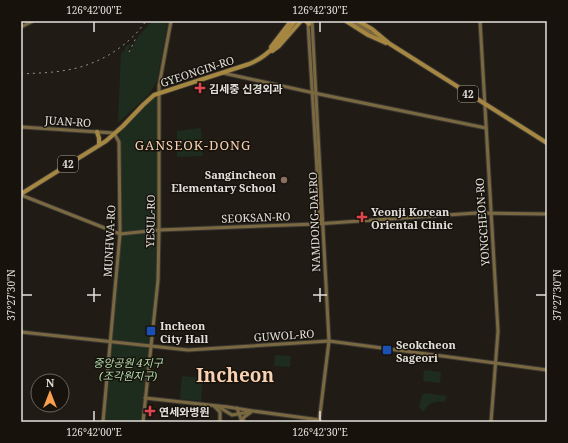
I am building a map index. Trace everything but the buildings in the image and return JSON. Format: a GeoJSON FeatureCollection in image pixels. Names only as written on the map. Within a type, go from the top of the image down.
{"type":"FeatureCollection","features":[{"type":"Feature","properties":{"kind":"main road"},"geometry":{"type":"LineString","coordinates":[[21,27],[33,21]]}},
{"type":"Feature","properties":{"kind":"main road","name":"YESUL-RO"},"geometry":{"type":"LineString","coordinates":[[143,422],[158,280],[159,93],[171,21]]}},
{"type":"Feature","properties":{"kind":"main road","name":"GYEONGIN-RO"},"geometry":{"type":"LineString","coordinates":[[266,54],[291,21]]}},
{"type":"Feature","properties":{"kind":"main road","name":"GYEONGIN-RO"},"geometry":{"type":"LineString","coordinates":[[266,54],[280,41],[295,21]]}},
{"type":"Feature","properties":{"kind":"main road","name":"GYEONGIN-RO"},"geometry":{"type":"LineString","coordinates":[[21,194],[99,145],[114,133],[152,96],[249,64],[279,46],[300,21]]}},
{"type":"Feature","properties":{"kind":"main road","name":"42"},"geometry":{"type":"LineString","coordinates":[[346,21],[368,35],[390,44]]}},
{"type":"Feature","properties":{"kind":"main road"},"geometry":{"type":"LineString","coordinates":[[352,21],[390,44]]}},
{"type":"Feature","properties":{"kind":"main road","name":"42"},"geometry":{"type":"LineString","coordinates":[[358,21],[372,29],[390,44],[547,143]]}},
{"type":"Feature","properties":{"kind":"main road","name":"YONGCHEON-RO"},"geometry":{"type":"LineString","coordinates":[[480,21],[498,331],[490,422]]}},
{"type":"Feature","properties":{"kind":"main road","name":"NAMDONG-DAERO"},"geometry":{"type":"LineString","coordinates":[[309,22],[324,219],[322,224],[329,342],[319,421]]}},
{"type":"Feature","properties":{"kind":"main road"},"geometry":{"type":"LineString","coordinates":[[222,73],[486,128]]}},
{"type":"Feature","properties":{"kind":"main road","name":"JUAN-RO"},"geometry":{"type":"LineString","coordinates":[[21,127],[114,133]]}},
{"type":"Feature","properties":{"kind":"main road"},"geometry":{"type":"LineString","coordinates":[[97,132],[99,145]]}},
{"type":"Feature","properties":{"kind":"main road","name":"MUNHWA-RO"},"geometry":{"type":"LineString","coordinates":[[103,422],[120,234],[119,142],[114,133]]}},
{"type":"Feature","properties":{"kind":"main road","name":"SEOKSAN-RO"},"geometry":{"type":"LineString","coordinates":[[21,194],[120,234],[159,230],[322,224],[458,214],[547,214]]}},
{"type":"Feature","properties":{"kind":"main road","name":"GUWOL-RO"},"geometry":{"type":"LineString","coordinates":[[21,332],[198,350],[329,342],[547,370]]}},
{"type":"Feature","properties":{"kind":"main road"},"geometry":{"type":"LineString","coordinates":[[145,398],[214,406],[228,406],[252,412],[319,421]]}},
{"type":"Feature","properties":{"kind":"main road"},"geometry":{"type":"LineString","coordinates":[[214,406],[225,410],[232,415],[252,412]]}},
{"type":"Feature","properties":{"kind":"main road"},"geometry":{"type":"LineString","coordinates":[[214,406],[219,410],[221,418]]}},
{"type":"Feature","properties":{"kind":"main road"},"geometry":{"type":"LineString","coordinates":[[220,422],[228,406]]}},
{"type":"Feature","properties":{"kind":"main road"},"geometry":{"type":"LineString","coordinates":[[237,408],[242,422]]}},
{"type":"Feature","properties":{"kind":"main road"},"geometry":{"type":"LineString","coordinates":[[242,422],[244,417],[252,412]]}},
{"type":"Feature","properties":{"kind":"green space"},"geometry":{"type":"Polygon","coordinates":[[[152,21],[168,21],[157,81],[150,93],[118,123],[121,53],[125,50],[125,47],[131,43],[129,52],[139,36],[152,21]]]}},
{"type":"Feature","properties":{"kind":"green space","name":"중앙공원 4지구 (조각원지구)"},"geometry":{"type":"Polygon","coordinates":[[[155,96],[158,98],[159,227],[154,231],[159,237],[158,276],[152,342],[147,346],[151,346],[143,422],[103,422],[110,347],[116,343],[111,337],[120,239],[123,234],[120,232],[120,128],[155,96]]]}},
{"type":"Feature","properties":{"kind":"green space"},"geometry":{"type":"Polygon","coordinates":[[[200,128],[203,155],[178,157],[177,131],[200,128]]]}},
{"type":"Feature","properties":{"kind":"green space"},"geometry":{"type":"Polygon","coordinates":[[[275,355],[291,356],[290,367],[274,366],[275,355]]]}},
{"type":"Feature","properties":{"kind":"green space"},"geometry":{"type":"Polygon","coordinates":[[[424,370],[441,372],[440,383],[423,381],[424,370]]]}},
{"type":"Feature","properties":{"kind":"green space"},"geometry":{"type":"Polygon","coordinates":[[[182,376],[203,378],[201,401],[181,399],[182,376]]]}},
{"type":"Feature","properties":{"kind":"green space"},"geometry":{"type":"Polygon","coordinates":[[[425,393],[447,396],[444,402],[437,401],[432,403],[427,406],[423,412],[419,407],[422,395],[425,393]]]}},
{"type":"Feature","properties":{"kind":"railway"},"geometry":{"type":"LineString","coordinates":[[21,74],[61,71],[79,68],[90,64],[121,47],[146,21]]}},
{"type":"Feature","properties":{"kind":"railway"},"geometry":{"type":"LineString","coordinates":[[129,52],[137,36]]}},
{"type":"Feature","properties":{"kind":"place","name":"김세중 신경외과"},"geometry":{"type":"Point","coordinates":[200,88]}},
{"type":"Feature","properties":{"kind":"place","name":"Sangincheon Elementary School"},"geometry":{"type":"Point","coordinates":[284,180]}},
{"type":"Feature","properties":{"kind":"place","name":"Yeonji Korean Oriental Clinic"},"geometry":{"type":"Point","coordinates":[362,217]}},
{"type":"Feature","properties":{"kind":"place","name":"Incheon City Hall"},"geometry":{"type":"Point","coordinates":[151,331]}},
{"type":"Feature","properties":{"kind":"place","name":"Seokcheon Sageori"},"geometry":{"type":"Point","coordinates":[387,350]}},
{"type":"Feature","properties":{"kind":"place","name":"연세와병원"},"geometry":{"type":"Point","coordinates":[150,411]}},
{"type":"Feature","properties":{"kind":"district","name":"GANSEOK-DONG"},"geometry":{"type":"Point","coordinates":[193,145]}},
{"type":"Feature","properties":{"kind":"district","name":"Incheon"},"geometry":{"type":"Point","coordinates":[235,375]}}]}
